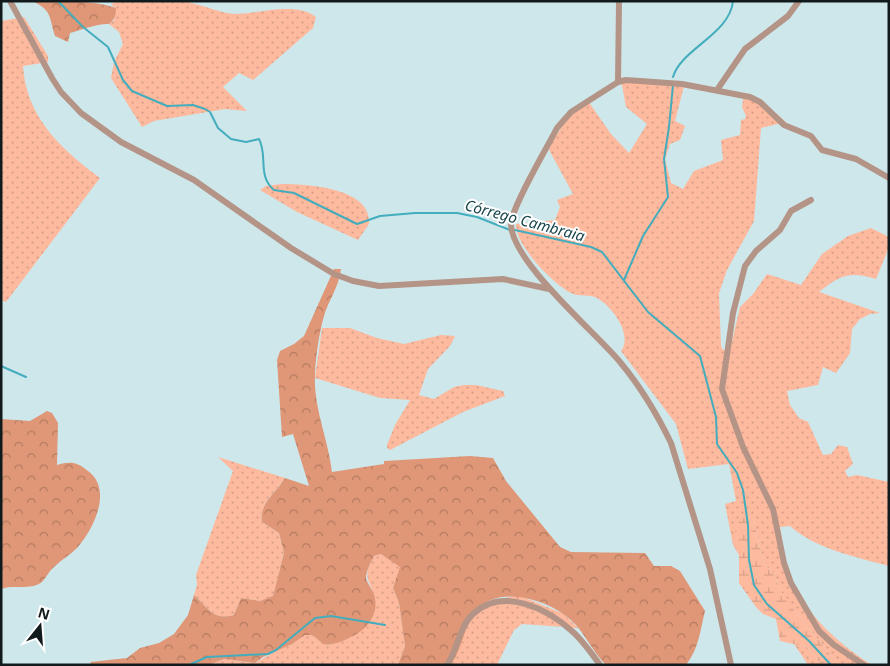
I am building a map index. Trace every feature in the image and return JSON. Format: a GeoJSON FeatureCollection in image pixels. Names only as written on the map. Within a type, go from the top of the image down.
{"type":"FeatureCollection","features":[{"type":"Feature","properties":{"kind":"street"},"geometry":{"type":"LineString","coordinates":[[10,1],[52,78],[61,92],[81,112],[121,142],[194,180],[291,248],[334,274],[353,281],[379,286],[503,279],[549,289]]}},
{"type":"Feature","properties":{"kind":"street"},"geometry":{"type":"LineString","coordinates":[[618,82],[619,1]]}},
{"type":"Feature","properties":{"kind":"street"},"geometry":{"type":"LineString","coordinates":[[717,90],[745,49],[788,16],[799,1]]}},
{"type":"Feature","properties":{"kind":"street"},"geometry":{"type":"LineString","coordinates":[[731,665],[710,568],[671,443],[662,424],[621,363],[549,289],[512,237],[511,226],[517,205],[565,117],[618,82],[633,80],[741,94],[760,102],[784,125],[811,136],[822,150],[856,159],[889,178]]}},
{"type":"Feature","properties":{"kind":"street"},"geometry":{"type":"LineString","coordinates":[[811,200],[791,211],[780,230],[756,252],[745,266],[733,313],[722,389],[743,447],[771,502],[784,563],[791,583],[819,631],[834,645],[864,665]]}},
{"type":"Feature","properties":{"kind":"street"},"geometry":{"type":"LineString","coordinates":[[448,665],[462,631],[474,614],[482,608],[505,599],[518,601],[553,617],[573,632],[600,665]]}},
{"type":"Feature","properties":{"kind":"green space"},"geometry":{"type":"Polygon","coordinates":[[[32,1],[108,5],[116,8],[116,13],[114,19],[109,24],[70,33],[68,42],[55,36],[49,15],[43,8],[32,1]]]}},
{"type":"Feature","properties":{"kind":"green space"},"geometry":{"type":"Polygon","coordinates":[[[116,1],[189,1],[190,3],[230,14],[288,9],[308,12],[316,17],[313,28],[253,80],[239,73],[223,87],[247,111],[225,109],[154,121],[142,127],[111,78],[114,62],[123,44],[119,32],[109,24],[114,20],[116,8],[111,5],[116,1]]]}},
{"type":"Feature","properties":{"kind":"green space"},"geometry":{"type":"Polygon","coordinates":[[[24,17],[48,56],[48,62],[23,66],[31,101],[38,116],[59,143],[100,178],[6,302],[1,300],[1,21],[24,17]]]}},
{"type":"Feature","properties":{"kind":"green space"},"geometry":{"type":"Polygon","coordinates":[[[619,76],[628,81],[684,86],[675,121],[685,126],[680,140],[670,144],[665,159],[671,183],[683,189],[694,171],[723,160],[721,140],[740,135],[741,120],[745,119],[746,116],[742,107],[744,93],[772,110],[786,122],[761,128],[754,221],[727,270],[719,293],[721,346],[723,350],[730,350],[740,307],[753,294],[767,274],[801,285],[822,254],[848,236],[871,228],[889,237],[889,247],[876,279],[859,275],[846,276],[839,278],[819,292],[880,313],[870,314],[860,319],[852,329],[850,353],[836,373],[823,367],[818,385],[787,391],[790,405],[799,418],[808,422],[823,455],[831,454],[838,445],[847,447],[853,464],[845,471],[848,477],[857,475],[889,482],[889,566],[824,546],[800,534],[790,526],[780,527],[786,568],[803,601],[834,637],[872,665],[839,665],[794,610],[780,591],[774,574],[764,564],[753,518],[736,535],[733,545],[725,504],[736,501],[729,464],[688,469],[676,424],[621,351],[625,337],[620,322],[615,315],[597,298],[571,293],[545,273],[528,253],[517,233],[516,224],[555,220],[560,207],[557,200],[573,194],[548,148],[567,119],[588,101],[611,134],[629,153],[647,124],[626,107],[622,85],[616,80],[619,76]]]}},
{"type":"Feature","properties":{"kind":"green space"},"geometry":{"type":"Polygon","coordinates":[[[281,184],[320,187],[349,195],[360,202],[367,212],[369,224],[358,240],[297,212],[260,190],[266,186],[281,184]]]}},
{"type":"Feature","properties":{"kind":"green space"},"geometry":{"type":"Polygon","coordinates":[[[334,269],[341,269],[322,323],[315,373],[318,410],[332,472],[384,464],[384,461],[470,456],[493,458],[506,481],[560,547],[571,552],[645,553],[654,566],[671,566],[680,571],[705,611],[696,646],[686,665],[606,665],[576,625],[562,613],[537,601],[511,596],[486,602],[477,610],[472,616],[458,652],[450,665],[398,665],[405,646],[399,603],[393,588],[400,567],[381,554],[374,556],[366,575],[376,605],[372,618],[359,633],[342,641],[326,645],[311,635],[305,635],[292,644],[263,657],[255,663],[224,659],[208,665],[92,665],[90,662],[127,658],[140,648],[159,643],[174,634],[188,615],[194,595],[211,612],[220,616],[234,615],[241,598],[260,601],[273,596],[284,553],[279,533],[262,522],[263,509],[285,478],[309,486],[293,434],[282,437],[277,360],[280,351],[304,336],[334,269]]]}},
{"type":"Feature","properties":{"kind":"green space"},"geometry":{"type":"Polygon","coordinates":[[[322,328],[350,328],[377,338],[404,344],[441,335],[455,336],[450,346],[428,369],[419,395],[434,399],[454,387],[476,385],[503,391],[505,396],[463,412],[390,450],[387,448],[387,445],[395,425],[410,400],[380,398],[315,378],[322,328]]]}},
{"type":"Feature","properties":{"kind":"green space"},"geometry":{"type":"Polygon","coordinates":[[[47,411],[52,413],[58,423],[57,465],[66,463],[77,464],[88,471],[95,479],[99,488],[98,509],[95,520],[77,548],[52,569],[42,582],[27,587],[1,589],[1,419],[30,421],[47,411]]]}},
{"type":"Feature","properties":{"kind":"green space"},"geometry":{"type":"Polygon","coordinates":[[[218,457],[285,478],[269,498],[262,515],[262,522],[279,533],[284,553],[273,597],[260,601],[241,598],[234,615],[227,616],[220,616],[211,612],[194,595],[197,585],[196,575],[233,471],[218,457]]]}},
{"type":"Feature","properties":{"kind":"green space"},"geometry":{"type":"Polygon","coordinates":[[[749,515],[753,518],[764,564],[774,574],[780,591],[839,665],[822,665],[807,647],[780,641],[776,619],[763,614],[739,583],[739,555],[733,545],[737,522],[749,515]]]}},
{"type":"Feature","properties":{"kind":"green space"},"geometry":{"type":"Polygon","coordinates":[[[381,554],[401,566],[393,588],[399,603],[405,646],[398,665],[208,665],[224,659],[255,663],[304,635],[311,635],[327,645],[357,633],[368,623],[374,610],[374,596],[367,576],[374,556],[381,554]]]}},
{"type":"Feature","properties":{"kind":"green space"},"geometry":{"type":"Polygon","coordinates":[[[518,595],[564,614],[578,628],[522,624],[514,630],[497,665],[450,665],[471,615],[493,601],[518,595]]]}},
{"type":"Feature","properties":{"kind":"green space"},"geometry":{"type":"Polygon","coordinates":[[[794,644],[807,647],[822,665],[808,665],[794,644]]]}},
{"type":"Feature","properties":{"kind":"waterway","name":"Córrego Cambraia"},"geometry":{"type":"LineString","coordinates":[[58,1],[83,27],[108,47],[123,80],[132,91],[167,106],[193,105],[205,109],[210,112],[218,128],[231,139],[246,142],[259,139],[262,145],[264,172],[274,190],[294,193],[357,224],[380,216],[415,213],[457,213],[477,217],[510,230]]}},
{"type":"Feature","properties":{"kind":"waterway"},"geometry":{"type":"LineString","coordinates":[[673,77],[685,58],[723,23],[730,13],[733,1]]}},
{"type":"Feature","properties":{"kind":"waterway"},"geometry":{"type":"LineString","coordinates":[[624,280],[643,236],[668,197],[664,159],[673,85]]}},
{"type":"Feature","properties":{"kind":"waterway","name":"Córrego Cambraia"},"geometry":{"type":"LineString","coordinates":[[515,230],[591,247],[602,252],[648,312],[700,356],[716,417],[717,444],[737,473],[743,490],[748,525],[749,560],[754,585],[767,604],[809,641],[831,665]]}},
{"type":"Feature","properties":{"kind":"waterway"},"geometry":{"type":"LineString","coordinates":[[1,366],[26,377]]}},
{"type":"Feature","properties":{"kind":"waterway"},"geometry":{"type":"LineString","coordinates":[[189,665],[207,657],[268,654],[276,650],[315,618],[331,616],[385,625]]}},
{"type":"Feature","properties":{"kind":"waterway"},"geometry":{"type":"LineString","coordinates":[[170,665],[177,665]]}}]}
